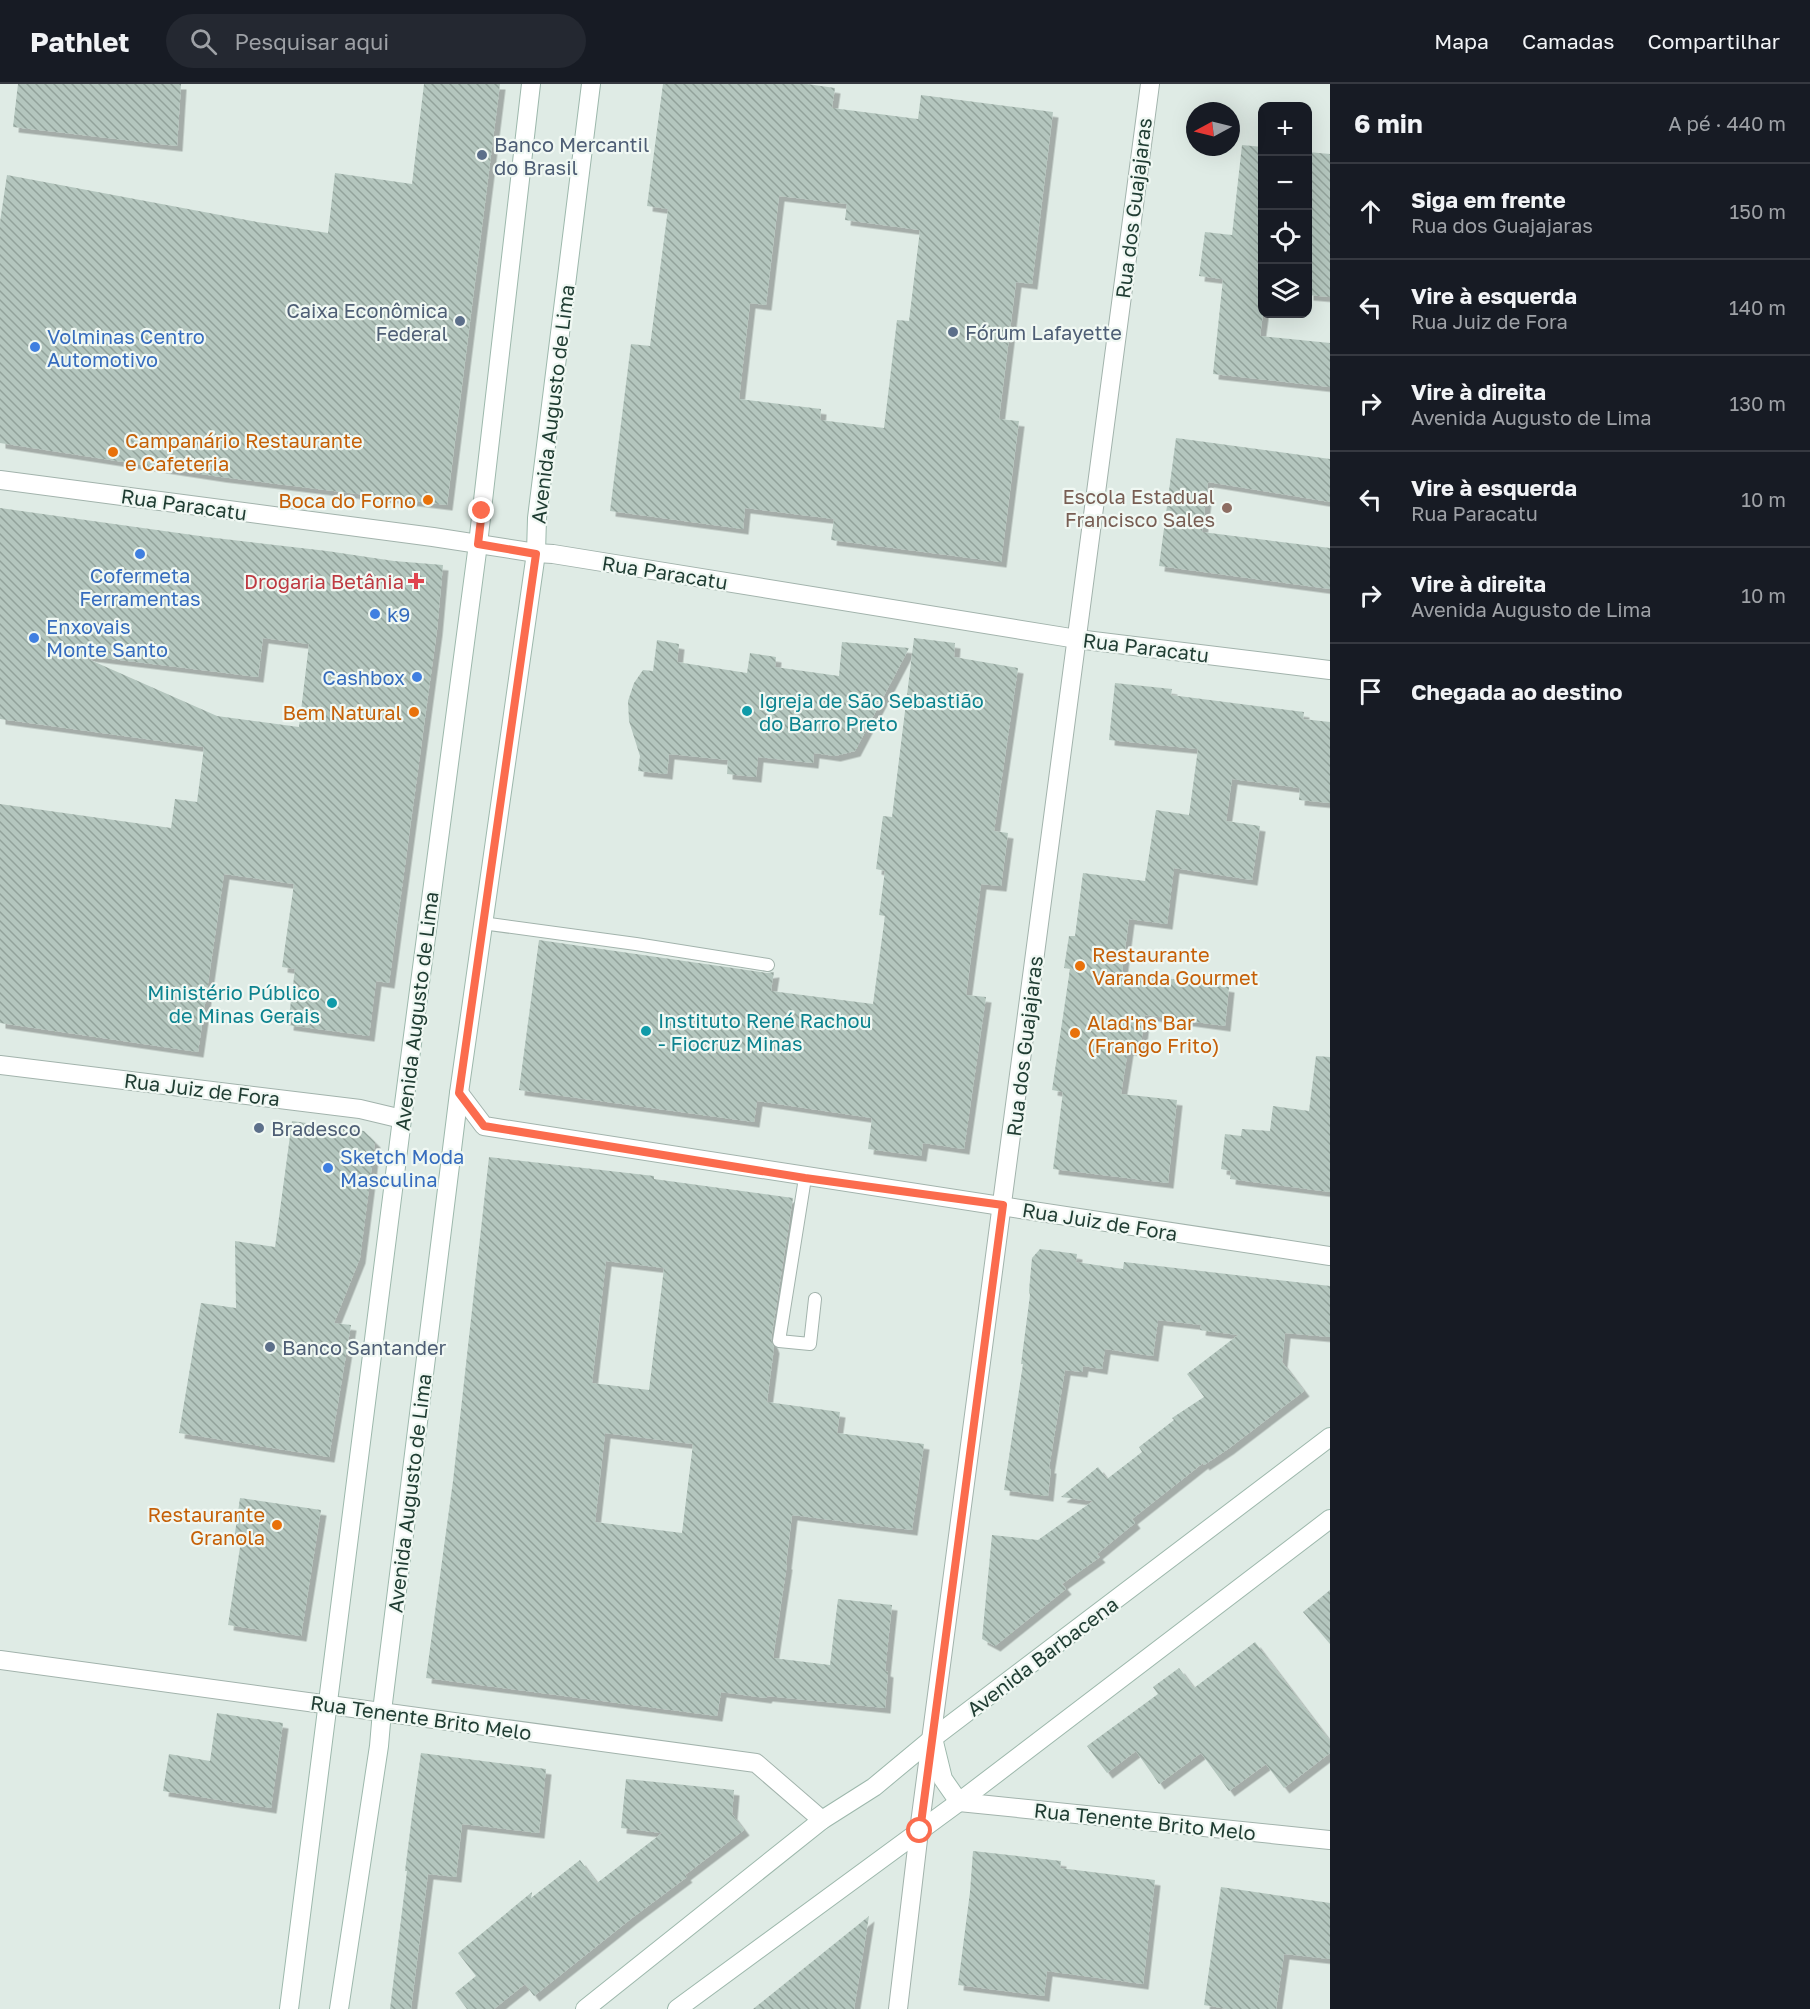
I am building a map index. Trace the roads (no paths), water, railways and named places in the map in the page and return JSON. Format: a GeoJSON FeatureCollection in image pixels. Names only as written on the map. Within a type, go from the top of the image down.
{"type":"FeatureCollection","features":[{"type":"Feature","properties":{"kind":"street","name":"Avenida Augusto de Lima"},"geometry":{"type":"LineString","coordinates":[[289,2009],[402,1119],[478,544],[531,84]]}},
{"type":"Feature","properties":{"kind":"street","name":"Avenida Augusto de Lima"},"geometry":{"type":"LineString","coordinates":[[339,2009],[380,1746],[382,1711],[459,1093],[536,554],[538,507],[591,84]]}},
{"type":"Feature","properties":{"kind":"street","name":"Rua dos Guajajaras"},"geometry":{"type":"LineString","coordinates":[[898,2009],[1150,84]]}},
{"type":"Feature","properties":{"kind":"street","name":"Rua Paracatu"},"geometry":{"type":"LineString","coordinates":[[0,480],[564,556],[1077,639],[1330,669]]}},
{"type":"Feature","properties":{"kind":"street","name":"Rua Juiz de Fora"},"geometry":{"type":"LineString","coordinates":[[0,1065],[360,1109],[402,1119]]}},
{"type":"Feature","properties":{"kind":"street","name":"Rua Juiz de Fora"},"geometry":{"type":"LineString","coordinates":[[459,1093],[484,1126],[805,1178],[1003,1205],[1330,1256]]}},
{"type":"Feature","properties":{"kind":"street","name":"Avenida Barbacena"},"geometry":{"type":"LineString","coordinates":[[585,2009],[822,1820],[874,1786],[933,1738],[1330,1437]]}},
{"type":"Feature","properties":{"kind":"street"},"geometry":{"type":"LineString","coordinates":[[677,2009],[959,1802],[1330,1519]]}},
{"type":"Feature","properties":{"kind":"street","name":"Rua Tenente Brito Melo"},"geometry":{"type":"LineString","coordinates":[[0,1660],[756,1762],[822,1820]]}},
{"type":"Feature","properties":{"kind":"street"},"geometry":{"type":"LineString","coordinates":[[933,1738],[944,1779],[959,1802]]}},
{"type":"Feature","properties":{"kind":"street","name":"Rua Tenente Brito Melo"},"geometry":{"type":"LineString","coordinates":[[959,1802],[1330,1840]]}},
{"type":"Feature","properties":{"kind":"lane"},"geometry":{"type":"LineString","coordinates":[[482,923],[768,965]]}},
{"type":"Feature","properties":{"kind":"lane"},"geometry":{"type":"LineString","coordinates":[[805,1178],[779,1341],[810,1344],[815,1299]]}},
{"type":"Feature","properties":{"kind":"place","name":"Banco Mercantil do Brasil"},"geometry":{"type":"Point","coordinates":[482,155]}},
{"type":"Feature","properties":{"kind":"place","name":"Caixa Econômica Federal"},"geometry":{"type":"Point","coordinates":[460,321]}},
{"type":"Feature","properties":{"kind":"place","name":"Fórum Lafayette"},"geometry":{"type":"Point","coordinates":[953,332]}},
{"type":"Feature","properties":{"kind":"place","name":"Volminas Centro Automotivo"},"geometry":{"type":"Point","coordinates":[35,347]}},
{"type":"Feature","properties":{"kind":"place","name":"Campanário Restaurante e Cafeteria"},"geometry":{"type":"Point","coordinates":[113,452]}},
{"type":"Feature","properties":{"kind":"place","name":"Boca do Forno"},"geometry":{"type":"Point","coordinates":[428,500]}},
{"type":"Feature","properties":{"kind":"place","name":"Escola Estadual Francisco Sales"},"geometry":{"type":"Point","coordinates":[1227,508]}},
{"type":"Feature","properties":{"kind":"place","name":"Cofermeta Ferramentas"},"geometry":{"type":"Point","coordinates":[140,554]}},
{"type":"Feature","properties":{"kind":"place","name":"Drogaria Betânia"},"geometry":{"type":"Point","coordinates":[416,581]}},
{"type":"Feature","properties":{"kind":"place","name":"k9"},"geometry":{"type":"Point","coordinates":[375,614]}},
{"type":"Feature","properties":{"kind":"place","name":"Enxovais Monte Santo"},"geometry":{"type":"Point","coordinates":[34,638]}},
{"type":"Feature","properties":{"kind":"place","name":"Cashbox"},"geometry":{"type":"Point","coordinates":[417,677]}},
{"type":"Feature","properties":{"kind":"place","name":"Igreja de São Sebastião do Barro Preto"},"geometry":{"type":"Point","coordinates":[747,711]}},
{"type":"Feature","properties":{"kind":"place","name":"Bem Natural"},"geometry":{"type":"Point","coordinates":[414,712]}},
{"type":"Feature","properties":{"kind":"place","name":"Restaurante Varanda Gourmet"},"geometry":{"type":"Point","coordinates":[1080,966]}},
{"type":"Feature","properties":{"kind":"place","name":"Ministério Público de Minas Gerais"},"geometry":{"type":"Point","coordinates":[332,1003]}},
{"type":"Feature","properties":{"kind":"place","name":"Instituto René Rachou - Fiocruz Minas"},"geometry":{"type":"Point","coordinates":[646,1031]}},
{"type":"Feature","properties":{"kind":"place","name":"Alad'ns Bar (Frango Frito)"},"geometry":{"type":"Point","coordinates":[1075,1033]}},
{"type":"Feature","properties":{"kind":"place","name":"Bradesco"},"geometry":{"type":"Point","coordinates":[259,1128]}},
{"type":"Feature","properties":{"kind":"place","name":"Sketch Moda Masculina"},"geometry":{"type":"Point","coordinates":[328,1168]}},
{"type":"Feature","properties":{"kind":"place","name":"Banco Santander"},"geometry":{"type":"Point","coordinates":[270,1347]}},
{"type":"Feature","properties":{"kind":"place","name":"Restaurante Granola"},"geometry":{"type":"Point","coordinates":[277,1525]}}]}
